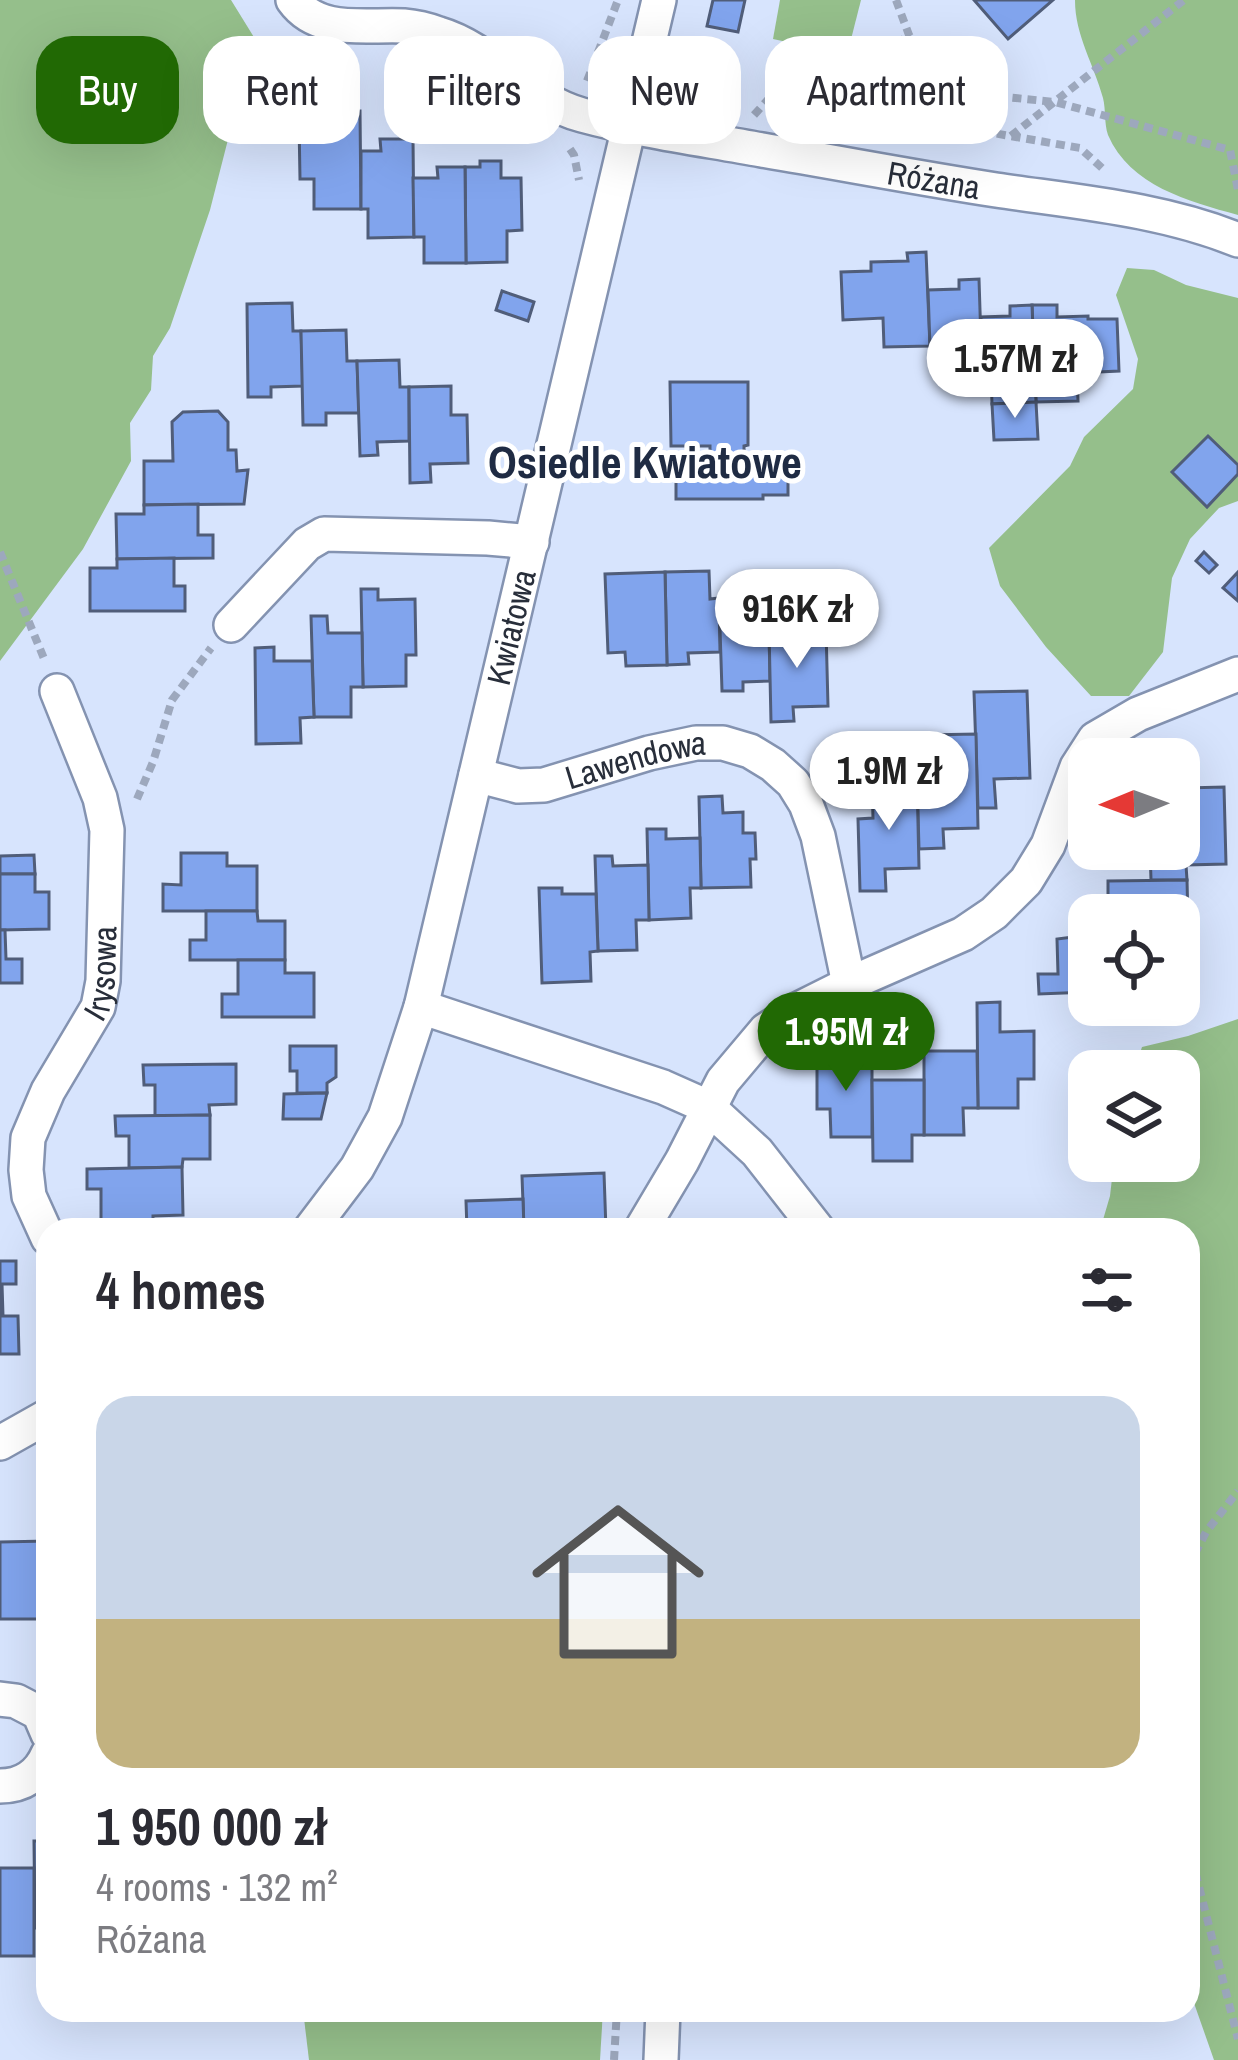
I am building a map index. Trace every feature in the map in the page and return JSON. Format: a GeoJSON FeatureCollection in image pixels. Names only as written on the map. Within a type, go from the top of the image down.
{"type":"FeatureCollection","features":[{"type":"Feature","properties":{"kind":"street","name":"Różana"},"geometry":{"type":"LineString","coordinates":[[293,0],[315,19],[341,26],[410,26],[446,35],[543,99],[588,116]]}},
{"type":"Feature","properties":{"kind":"street","name":"Kwiatowa"},"geometry":{"type":"LineString","coordinates":[[651,36],[659,0]]}},
{"type":"Feature","properties":{"kind":"street","name":"Kwiatowa"},"geometry":{"type":"LineString","coordinates":[[321,1218],[385,1117],[421,1007],[627,144]]}},
{"type":"Feature","properties":{"kind":"street","name":"Różana"},"geometry":{"type":"LineString","coordinates":[[733,144],[1142,212],[1238,240]]}},
{"type":"Feature","properties":{"kind":"street"},"geometry":{"type":"LineString","coordinates":[[231,625],[307,544],[324,534],[532,542]]}},
{"type":"Feature","properties":{"kind":"street"},"geometry":{"type":"LineString","coordinates":[[648,1218],[732,1068],[766,1030],[849,984],[963,934],[994,913],[1026,881],[1048,845],[1077,766],[1095,739],[1138,714],[1238,674]]}},
{"type":"Feature","properties":{"kind":"street","name":"Irysowa"},"geometry":{"type":"LineString","coordinates":[[39,1218],[29,1196],[28,1138],[48,1091],[98,1007],[104,981],[106,830],[100,798],[57,691]]}},
{"type":"Feature","properties":{"kind":"street","name":"Lawendowa"},"geometry":{"type":"LineString","coordinates":[[476,775],[518,786],[544,785],[696,743],[723,743],[750,752],[793,783],[806,804],[818,836],[849,984]]}},
{"type":"Feature","properties":{"kind":"street"},"geometry":{"type":"LineString","coordinates":[[421,1007],[663,1088],[708,1108],[757,1152],[809,1218]]}},
{"type":"Feature","properties":{"kind":"street"},"geometry":{"type":"LineString","coordinates":[[0,1442],[36,1422]]}},
{"type":"Feature","properties":{"kind":"street"},"geometry":{"type":"LineString","coordinates":[[0,1699],[36,1711]]}},
{"type":"Feature","properties":{"kind":"street"},"geometry":{"type":"LineString","coordinates":[[0,1786],[14,1786],[36,1775]]}},
{"type":"Feature","properties":{"kind":"street"},"geometry":{"type":"LineString","coordinates":[[661,2060],[663,2022]]}},
{"type":"Feature","properties":{"kind":"path"},"geometry":{"type":"LineString","coordinates":[[612,206],[575,199],[578,170],[567,145],[618,0]]}},
{"type":"Feature","properties":{"kind":"path"},"geometry":{"type":"LineString","coordinates":[[896,0],[909,35],[930,68],[995,96],[1055,102],[1234,147],[1238,190]]}},
{"type":"Feature","properties":{"kind":"path"},"geometry":{"type":"LineString","coordinates":[[1011,136],[1184,0]]}},
{"type":"Feature","properties":{"kind":"path"},"geometry":{"type":"LineString","coordinates":[[746,124],[765,103]]}},
{"type":"Feature","properties":{"kind":"path"},"geometry":{"type":"LineString","coordinates":[[1008,135],[1080,148],[1115,179]]}},
{"type":"Feature","properties":{"kind":"path"},"geometry":{"type":"LineString","coordinates":[[0,552],[57,691]]}},
{"type":"Feature","properties":{"kind":"path"},"geometry":{"type":"LineString","coordinates":[[106,830],[140,795],[172,700],[231,625]]}},
{"type":"Feature","properties":{"kind":"path"},"geometry":{"type":"LineString","coordinates":[[1200,1544],[1238,1491]]}},
{"type":"Feature","properties":{"kind":"path"},"geometry":{"type":"LineString","coordinates":[[1200,1891],[1238,2039]]}},
{"type":"Feature","properties":{"kind":"path"},"geometry":{"type":"LineString","coordinates":[[614,2060],[616,2022]]}},
{"type":"Feature","properties":{"kind":"green space"},"geometry":{"type":"Polygon","coordinates":[[[0,0],[231,0],[253,36],[203,36],[203,144],[227,144],[170,328],[153,356],[151,390],[130,423],[131,461],[83,549],[0,661],[0,0]]]}},
{"type":"Feature","properties":{"kind":"green space"},"geometry":{"type":"Polygon","coordinates":[[[780,0],[861,0],[852,36],[774,36],[780,0]]]}},
{"type":"Feature","properties":{"kind":"green space"},"geometry":{"type":"Polygon","coordinates":[[[1075,0],[1238,0],[1238,215],[1163,189],[1118,153],[1108,135],[1103,98],[1081,38],[1075,0]]]}},
{"type":"Feature","properties":{"kind":"green space"},"geometry":{"type":"Polygon","coordinates":[[[1127,268],[1154,270],[1186,285],[1238,298],[1238,501],[1219,508],[1190,539],[1172,578],[1163,652],[1129,696],[1091,696],[1000,586],[989,548],[1070,466],[1084,437],[1133,389],[1138,359],[1116,295],[1127,268]]]}},
{"type":"Feature","properties":{"kind":"green space"},"geometry":{"type":"Polygon","coordinates":[[[1238,1019],[1238,2060],[1214,2060],[1200,2020],[1200,1218],[1104,1218],[1112,1182],[1200,1182],[1200,1050],[1142,1047],[1238,1019]]]}},
{"type":"Feature","properties":{"kind":"green space"},"geometry":{"type":"Polygon","coordinates":[[[304,2022],[602,2022],[600,2060],[309,2060],[304,2022]]]}},
{"type":"Feature","properties":{"kind":"building"},"geometry":{"type":"Polygon","coordinates":[[[713,0],[745,0],[738,32],[707,26],[713,0]]]}},
{"type":"Feature","properties":{"kind":"building"},"geometry":{"type":"Polygon","coordinates":[[[974,0],[1053,0],[1008,39],[974,0]]]}},
{"type":"Feature","properties":{"kind":"building"},"geometry":{"type":"Polygon","coordinates":[[[360,111],[361,209],[314,209],[314,179],[300,179],[299,144],[360,144],[360,111]]]}},
{"type":"Feature","properties":{"kind":"building"},"geometry":{"type":"Polygon","coordinates":[[[380,139],[384,144],[413,144],[414,237],[368,238],[368,209],[361,209],[361,151],[381,151],[380,139]]]}},
{"type":"Feature","properties":{"kind":"building"},"geometry":{"type":"Polygon","coordinates":[[[480,161],[501,161],[501,178],[521,178],[522,230],[507,231],[507,262],[466,263],[465,167],[480,167],[480,161]]]}},
{"type":"Feature","properties":{"kind":"building"},"geometry":{"type":"Polygon","coordinates":[[[437,167],[465,167],[466,263],[424,263],[424,237],[414,237],[413,178],[438,178],[437,167]]]}},
{"type":"Feature","properties":{"kind":"building"},"geometry":{"type":"Polygon","coordinates":[[[926,252],[930,346],[884,347],[883,318],[843,320],[841,272],[871,271],[871,262],[908,261],[907,253],[926,252]]]}},
{"type":"Feature","properties":{"kind":"building"},"geometry":{"type":"Polygon","coordinates":[[[979,279],[982,373],[938,375],[937,345],[930,346],[928,290],[959,289],[959,280],[979,279]]]}},
{"type":"Feature","properties":{"kind":"building"},"geometry":{"type":"Polygon","coordinates":[[[502,291],[534,302],[528,321],[496,310],[502,291]]]}},
{"type":"Feature","properties":{"kind":"building"},"geometry":{"type":"Polygon","coordinates":[[[292,303],[293,331],[301,331],[303,386],[271,387],[271,397],[248,397],[247,304],[292,303]]]}},
{"type":"Feature","properties":{"kind":"building"},"geometry":{"type":"Polygon","coordinates":[[[1032,305],[1057,305],[1057,317],[1117,319],[1119,371],[1077,373],[1078,401],[1036,402],[1032,305]]]}},
{"type":"Feature","properties":{"kind":"building"},"geometry":{"type":"Polygon","coordinates":[[[1032,305],[1036,402],[992,404],[991,373],[982,373],[981,317],[1010,316],[1010,306],[1032,305]]]}},
{"type":"Feature","properties":{"kind":"building"},"geometry":{"type":"Polygon","coordinates":[[[346,330],[347,361],[357,361],[359,413],[326,413],[326,425],[303,425],[301,331],[346,330]]]}},
{"type":"Feature","properties":{"kind":"building"},"geometry":{"type":"Polygon","coordinates":[[[399,360],[400,387],[409,387],[409,441],[377,442],[378,455],[360,456],[357,361],[399,360]]]}},
{"type":"Feature","properties":{"kind":"building"},"geometry":{"type":"Polygon","coordinates":[[[670,382],[748,382],[744,466],[788,470],[788,495],[676,499],[676,471],[710,471],[710,446],[671,446],[670,382]]]}},
{"type":"Feature","properties":{"kind":"building"},"geometry":{"type":"Polygon","coordinates":[[[451,386],[451,415],[467,415],[468,463],[430,464],[431,482],[410,483],[409,387],[451,386]]]}},
{"type":"Feature","properties":{"kind":"building"},"geometry":{"type":"Polygon","coordinates":[[[1036,402],[1038,439],[994,440],[992,404],[1036,402]]]}},
{"type":"Feature","properties":{"kind":"building"},"geometry":{"type":"Polygon","coordinates":[[[218,411],[228,422],[228,450],[236,450],[237,471],[248,470],[244,504],[144,505],[144,461],[173,461],[172,422],[183,412],[218,411]]]}},
{"type":"Feature","properties":{"kind":"building"},"geometry":{"type":"Polygon","coordinates":[[[1208,436],[1238,465],[1238,474],[1207,507],[1172,472],[1208,436]]]}},
{"type":"Feature","properties":{"kind":"building"},"geometry":{"type":"Polygon","coordinates":[[[198,504],[198,535],[213,535],[213,558],[117,559],[116,514],[144,514],[144,505],[198,504]]]}},
{"type":"Feature","properties":{"kind":"building"},"geometry":{"type":"Polygon","coordinates":[[[1204,552],[1217,565],[1209,573],[1196,561],[1204,552]]]}},
{"type":"Feature","properties":{"kind":"building"},"geometry":{"type":"Polygon","coordinates":[[[174,558],[174,586],[185,586],[185,611],[90,611],[90,568],[117,568],[117,559],[174,558]]]}},
{"type":"Feature","properties":{"kind":"building"},"geometry":{"type":"Polygon","coordinates":[[[709,571],[710,599],[719,598],[720,652],[688,653],[689,664],[667,665],[665,572],[709,571]]]}},
{"type":"Feature","properties":{"kind":"building"},"geometry":{"type":"Polygon","coordinates":[[[665,572],[667,665],[626,666],[625,652],[608,653],[605,574],[665,572]]]}},
{"type":"Feature","properties":{"kind":"building"},"geometry":{"type":"Polygon","coordinates":[[[1238,572],[1238,601],[1223,588],[1238,572]]]}},
{"type":"Feature","properties":{"kind":"building"},"geometry":{"type":"Polygon","coordinates":[[[361,589],[378,589],[378,600],[415,599],[416,655],[406,655],[406,686],[363,687],[361,589]]]}},
{"type":"Feature","properties":{"kind":"building"},"geometry":{"type":"Polygon","coordinates":[[[762,597],[763,631],[769,630],[770,681],[743,682],[743,691],[722,691],[719,598],[762,597]]]}},
{"type":"Feature","properties":{"kind":"building"},"geometry":{"type":"Polygon","coordinates":[[[311,616],[327,616],[328,633],[362,633],[363,687],[351,687],[351,717],[314,717],[311,616]]]}},
{"type":"Feature","properties":{"kind":"building"},"geometry":{"type":"Polygon","coordinates":[[[826,629],[828,706],[793,707],[794,721],[771,722],[769,630],[826,629]]]}},
{"type":"Feature","properties":{"kind":"building"},"geometry":{"type":"Polygon","coordinates":[[[274,647],[274,661],[312,661],[314,717],[300,718],[301,743],[256,744],[255,648],[274,647]]]}},
{"type":"Feature","properties":{"kind":"building"},"geometry":{"type":"Polygon","coordinates":[[[1027,691],[1030,778],[994,779],[996,808],[978,808],[974,692],[1027,691]]]}},
{"type":"Feature","properties":{"kind":"building"},"geometry":{"type":"Polygon","coordinates":[[[976,734],[978,828],[943,829],[944,848],[919,849],[917,779],[926,779],[925,735],[976,734]]]}},
{"type":"Feature","properties":{"kind":"building"},"geometry":{"type":"Polygon","coordinates":[[[887,743],[894,765],[882,768],[875,747],[887,743]]]}},
{"type":"Feature","properties":{"kind":"building"},"geometry":{"type":"Polygon","coordinates":[[[917,779],[919,868],[885,869],[886,891],[860,891],[858,819],[873,818],[872,780],[917,779]]]}},
{"type":"Feature","properties":{"kind":"building"},"geometry":{"type":"Polygon","coordinates":[[[1224,787],[1226,864],[1200,865],[1200,788],[1224,787]]]}},
{"type":"Feature","properties":{"kind":"building"},"geometry":{"type":"Polygon","coordinates":[[[722,796],[723,813],[743,812],[743,833],[755,833],[751,887],[701,888],[699,797],[722,796]]]}},
{"type":"Feature","properties":{"kind":"building"},"geometry":{"type":"Polygon","coordinates":[[[647,829],[666,829],[666,839],[700,838],[701,888],[690,888],[691,918],[649,920],[647,829]]]}},
{"type":"Feature","properties":{"kind":"building"},"geometry":{"type":"Polygon","coordinates":[[[181,853],[227,853],[227,866],[257,866],[257,911],[163,911],[163,884],[181,885],[181,853]]]}},
{"type":"Feature","properties":{"kind":"building"},"geometry":{"type":"Polygon","coordinates":[[[34,855],[35,874],[0,874],[0,856],[34,855]]]}},
{"type":"Feature","properties":{"kind":"building"},"geometry":{"type":"Polygon","coordinates":[[[595,856],[612,856],[613,866],[648,865],[649,920],[636,920],[637,950],[598,951],[595,856]]]}},
{"type":"Feature","properties":{"kind":"building"},"geometry":{"type":"Polygon","coordinates":[[[1151,870],[1186,870],[1187,880],[1151,880],[1151,870]]]}},
{"type":"Feature","properties":{"kind":"building"},"geometry":{"type":"Polygon","coordinates":[[[0,874],[35,874],[35,892],[49,892],[49,929],[0,930],[0,874]]]}},
{"type":"Feature","properties":{"kind":"building"},"geometry":{"type":"Polygon","coordinates":[[[1187,880],[1187,894],[1108,894],[1108,881],[1187,880]]]}},
{"type":"Feature","properties":{"kind":"building"},"geometry":{"type":"Polygon","coordinates":[[[539,888],[596,894],[598,951],[590,952],[591,981],[542,983],[539,888]]]}},
{"type":"Feature","properties":{"kind":"building"},"geometry":{"type":"Polygon","coordinates":[[[206,911],[257,911],[258,921],[285,921],[285,960],[190,960],[190,940],[206,940],[206,911]]]}},
{"type":"Feature","properties":{"kind":"building"},"geometry":{"type":"Polygon","coordinates":[[[0,930],[5,930],[6,959],[22,959],[22,983],[0,983],[0,930]]]}},
{"type":"Feature","properties":{"kind":"building"},"geometry":{"type":"Polygon","coordinates":[[[1068,938],[1068,993],[1039,994],[1038,974],[1058,974],[1057,939],[1068,938]]]}},
{"type":"Feature","properties":{"kind":"building"},"geometry":{"type":"Polygon","coordinates":[[[238,960],[285,960],[285,973],[314,973],[314,1017],[222,1017],[222,994],[238,994],[238,960]]]}},
{"type":"Feature","properties":{"kind":"building"},"geometry":{"type":"Polygon","coordinates":[[[1000,1002],[1000,1032],[1034,1031],[1034,1079],[1018,1079],[1018,1108],[978,1108],[977,1003],[1000,1002]]]}},
{"type":"Feature","properties":{"kind":"building"},"geometry":{"type":"Polygon","coordinates":[[[290,1046],[336,1046],[336,1077],[327,1083],[327,1093],[297,1093],[297,1071],[290,1071],[290,1046]]]}},
{"type":"Feature","properties":{"kind":"building"},"geometry":{"type":"Polygon","coordinates":[[[924,1051],[977,1051],[978,1108],[963,1108],[964,1135],[924,1135],[924,1051]]]}},
{"type":"Feature","properties":{"kind":"building"},"geometry":{"type":"Polygon","coordinates":[[[872,1056],[872,1137],[831,1137],[830,1109],[817,1109],[817,1057],[872,1056]]]}},
{"type":"Feature","properties":{"kind":"building"},"geometry":{"type":"Polygon","coordinates":[[[236,1064],[236,1104],[209,1105],[210,1115],[155,1116],[155,1085],[144,1085],[143,1065],[236,1064]]]}},
{"type":"Feature","properties":{"kind":"building"},"geometry":{"type":"Polygon","coordinates":[[[872,1080],[924,1080],[924,1135],[912,1135],[912,1161],[873,1161],[872,1080]]]}},
{"type":"Feature","properties":{"kind":"building"},"geometry":{"type":"Polygon","coordinates":[[[327,1093],[321,1119],[283,1119],[284,1094],[327,1093]]]}},
{"type":"Feature","properties":{"kind":"building"},"geometry":{"type":"Polygon","coordinates":[[[210,1115],[210,1159],[183,1159],[182,1167],[129,1168],[129,1136],[116,1136],[115,1116],[210,1115]]]}},
{"type":"Feature","properties":{"kind":"building"},"geometry":{"type":"Polygon","coordinates":[[[182,1167],[183,1215],[101,1218],[101,1189],[87,1189],[87,1169],[182,1167]]]}},
{"type":"Feature","properties":{"kind":"building"},"geometry":{"type":"Polygon","coordinates":[[[604,1173],[606,1218],[524,1218],[522,1176],[604,1173]]]}},
{"type":"Feature","properties":{"kind":"building"},"geometry":{"type":"Polygon","coordinates":[[[523,1199],[524,1218],[467,1218],[466,1201],[523,1199]]]}},
{"type":"Feature","properties":{"kind":"building"},"geometry":{"type":"Polygon","coordinates":[[[0,1261],[16,1261],[16,1284],[2,1284],[3,1316],[0,1316],[0,1261]]]}},
{"type":"Feature","properties":{"kind":"building"},"geometry":{"type":"Polygon","coordinates":[[[0,1316],[18,1316],[19,1354],[0,1354],[0,1316]]]}},
{"type":"Feature","properties":{"kind":"building"},"geometry":{"type":"Polygon","coordinates":[[[36,1541],[36,1619],[0,1619],[0,1542],[36,1541]]]}},
{"type":"Feature","properties":{"kind":"building"},"geometry":{"type":"Polygon","coordinates":[[[34,1841],[36,1841],[36,1928],[34,1841]]]}},
{"type":"Feature","properties":{"kind":"building"},"geometry":{"type":"Polygon","coordinates":[[[0,1868],[34,1868],[34,1956],[0,1956],[0,1868]]]}},
{"type":"Feature","properties":{"kind":"district","name":"Osiedle Kwiatowe"},"geometry":{"type":"Point","coordinates":[645,462]}}]}
